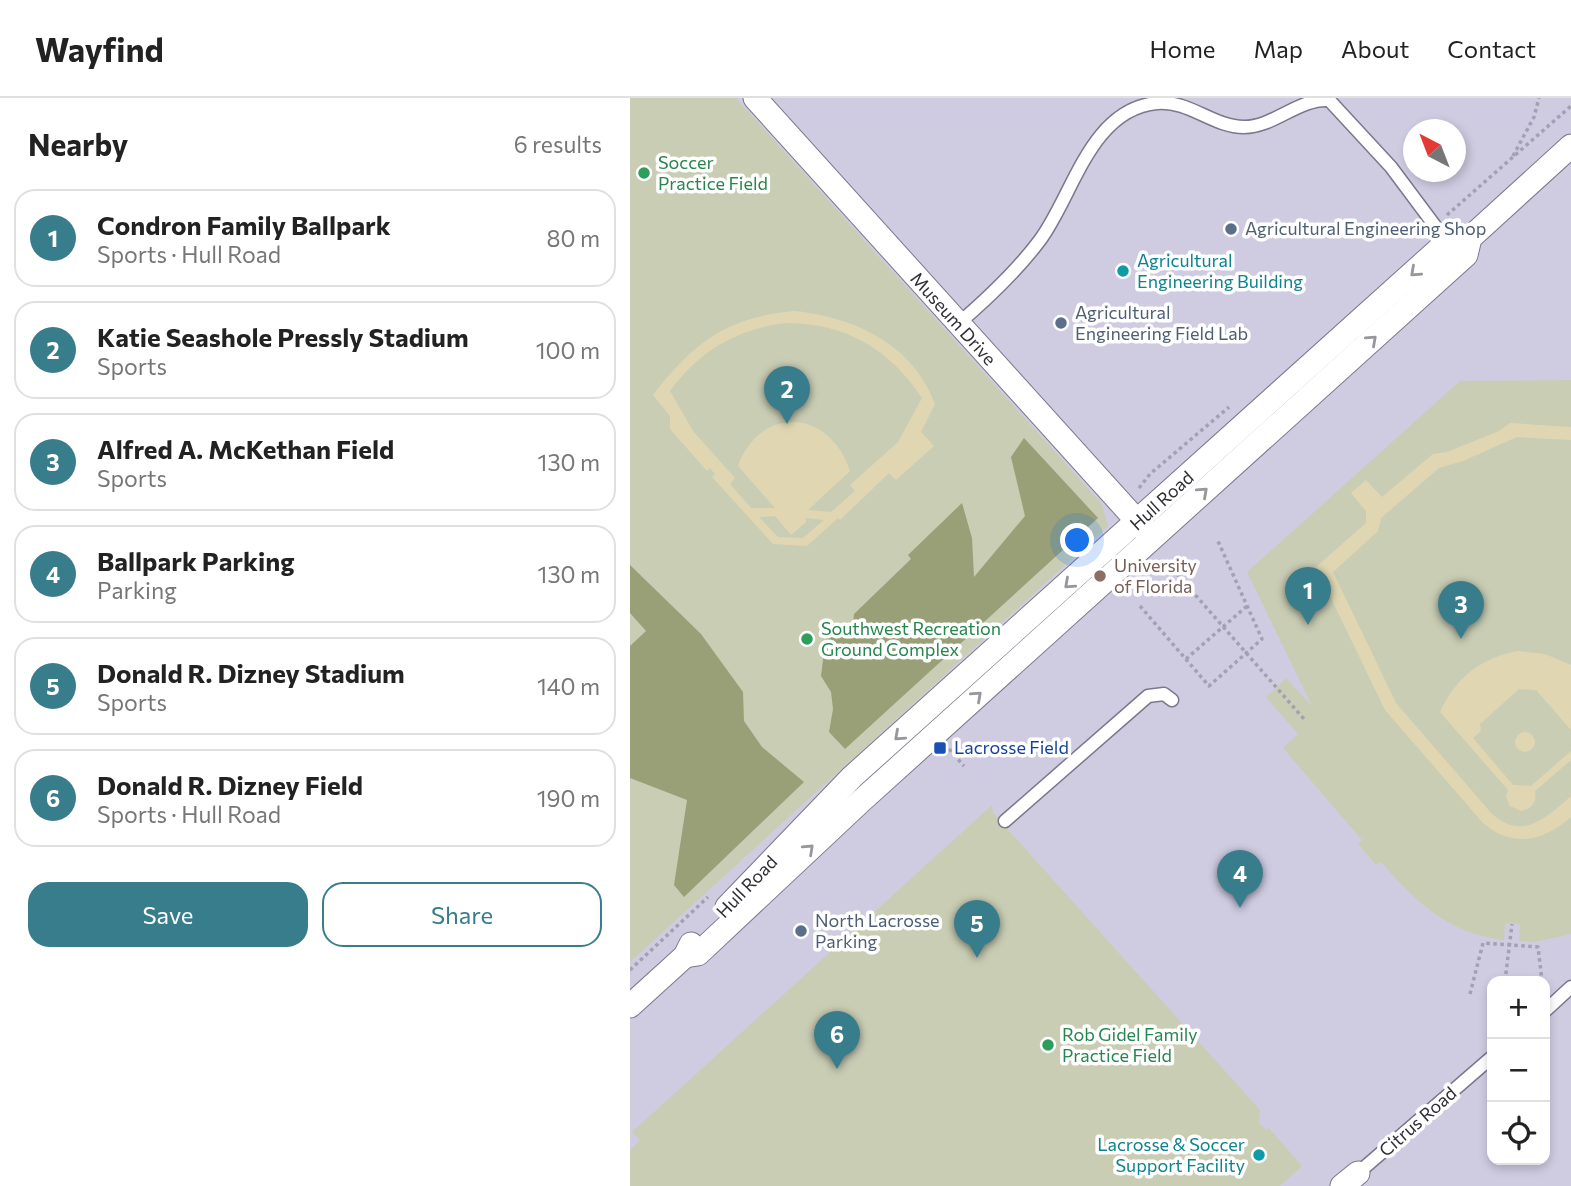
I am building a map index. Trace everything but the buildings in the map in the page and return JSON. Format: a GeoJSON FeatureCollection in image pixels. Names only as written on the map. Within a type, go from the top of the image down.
{"type":"FeatureCollection","features":[{"type":"Feature","properties":{"kind":"street","name":"Museum Drive"},"geometry":{"type":"LineString","coordinates":[[755,98],[1145,530]]}},
{"type":"Feature","properties":{"kind":"street","name":"Hull Road"},"geometry":{"type":"LineString","coordinates":[[630,1006],[685,956],[690,945],[837,792],[1466,255],[1452,235],[1571,146]]}},
{"type":"Feature","properties":{"kind":"lane"},"geometry":{"type":"LineString","coordinates":[[958,324],[990,296],[1041,240],[1078,170],[1101,136],[1124,116],[1157,103],[1178,105],[1229,125],[1243,127],[1264,124],[1314,100],[1332,101],[1452,235]]}},
{"type":"Feature","properties":{"kind":"lane"},"geometry":{"type":"LineString","coordinates":[[1005,821],[1148,696],[1164,694],[1172,700]]}},
{"type":"Feature","properties":{"kind":"lane"},"geometry":{"type":"LineString","coordinates":[[1550,1007],[1571,988]]}},
{"type":"Feature","properties":{"kind":"lane","name":"Citrus Road"},"geometry":{"type":"LineString","coordinates":[[1350,1180],[1487,1061]]}},
{"type":"Feature","properties":{"kind":"path"},"geometry":{"type":"LineString","coordinates":[[1513,158],[1534,117],[1539,98]]}},
{"type":"Feature","properties":{"kind":"path"},"geometry":{"type":"LineString","coordinates":[[1452,235],[1513,158],[1571,106]]}},
{"type":"Feature","properties":{"kind":"path"},"geometry":{"type":"LineString","coordinates":[[1141,486],[1150,474]]}},
{"type":"Feature","properties":{"kind":"path"},"geometry":{"type":"LineString","coordinates":[[1140,606],[1209,686],[1262,639],[1217,539]]}},
{"type":"Feature","properties":{"kind":"path"},"geometry":{"type":"LineString","coordinates":[[1177,574],[1304,719]]}},
{"type":"Feature","properties":{"kind":"path"},"geometry":{"type":"LineString","coordinates":[[1186,659],[1247,606]]}},
{"type":"Feature","properties":{"kind":"path"},"geometry":{"type":"LineString","coordinates":[[943,743],[964,766]]}},
{"type":"Feature","properties":{"kind":"path"},"geometry":{"type":"LineString","coordinates":[[1506,976],[1511,924]]}},
{"type":"Feature","properties":{"kind":"path"},"geometry":{"type":"LineString","coordinates":[[1470,994],[1483,943],[1538,947],[1541,976]]}},
{"type":"Feature","properties":{"kind":"path"},"geometry":{"type":"LineString","coordinates":[[630,970],[640,960]]}},
{"type":"Feature","properties":{"kind":"shaded area","name":"University of Florida"},"geometry":{"type":"Polygon","coordinates":[[[630,98],[1571,98],[1571,1186],[630,1186],[630,98]]]}},
{"type":"Feature","properties":{"kind":"green space","name":"Southwest Recreation Ground Complex"},"geometry":{"type":"Polygon","coordinates":[[[630,98],[736,98],[1102,504],[1108,526],[630,962],[630,98]]]}},
{"type":"Feature","properties":{"kind":"green space"},"geometry":{"type":"Polygon","coordinates":[[[1571,380],[1571,934],[1534,942],[1519,941],[1520,924],[1505,923],[1504,940],[1484,937],[1450,923],[1421,903],[1381,862],[1376,865],[1358,844],[1362,840],[1283,748],[1298,734],[1266,697],[1286,678],[1312,706],[1247,572],[1460,381],[1571,380]]]}},
{"type":"Feature","properties":{"kind":"green space"},"geometry":{"type":"Polygon","coordinates":[[[1024,438],[1098,518],[845,749],[829,732],[833,709],[831,692],[821,676],[826,636],[852,636],[854,614],[911,559],[908,555],[962,503],[972,538],[974,577],[1025,516],[1011,457],[1024,438]]]}},
{"type":"Feature","properties":{"kind":"green space"},"geometry":{"type":"Polygon","coordinates":[[[630,565],[701,634],[743,692],[744,721],[762,747],[804,782],[684,897],[674,885],[687,800],[630,778],[630,646],[646,631],[630,613],[630,565]]]}},
{"type":"Feature","properties":{"kind":"green space"},"geometry":{"type":"Polygon","coordinates":[[[992,805],[993,813],[1260,1110],[1259,1123],[1266,1130],[1269,1128],[1302,1166],[1280,1186],[630,1186],[630,1150],[640,1140],[632,1132],[992,805]]]}},
{"type":"Feature","properties":{"kind":"sand"},"geometry":{"type":"Polygon","coordinates":[[[794,311],[816,314],[859,327],[879,337],[912,365],[935,404],[921,432],[934,446],[896,480],[889,473],[840,520],[838,518],[807,546],[773,544],[712,477],[715,474],[710,468],[707,471],[670,429],[670,416],[653,395],[682,361],[713,336],[749,319],[794,311]],[[786,323],[751,330],[721,344],[694,364],[670,391],[693,431],[735,478],[730,484],[751,508],[775,508],[738,466],[749,446],[762,432],[778,424],[795,422],[812,426],[827,435],[840,450],[850,471],[808,510],[831,512],[855,491],[850,485],[898,442],[922,398],[896,366],[864,342],[828,328],[786,323]],[[775,516],[759,517],[778,537],[803,538],[824,520],[806,518],[806,522],[791,535],[775,516]]]}},
{"type":"Feature","properties":{"kind":"sand"},"geometry":{"type":"Polygon","coordinates":[[[1510,423],[1571,427],[1571,440],[1517,437],[1463,461],[1439,468],[1381,518],[1378,531],[1333,572],[1396,703],[1492,814],[1503,822],[1524,826],[1543,818],[1571,796],[1571,817],[1550,832],[1527,839],[1505,836],[1483,823],[1385,710],[1316,567],[1366,523],[1366,511],[1351,493],[1366,480],[1382,497],[1433,454],[1447,452],[1499,431],[1510,423]]]}},
{"type":"Feature","properties":{"kind":"sand"},"geometry":{"type":"Polygon","coordinates":[[[1518,651],[1545,654],[1571,665],[1571,730],[1536,690],[1519,689],[1480,724],[1481,731],[1473,738],[1513,785],[1531,786],[1571,751],[1571,760],[1535,791],[1533,804],[1521,811],[1510,806],[1506,797],[1508,790],[1440,712],[1454,689],[1471,671],[1492,659],[1518,651]]]}},
{"type":"Feature","properties":{"kind":"sand"},"geometry":{"type":"Polygon","coordinates":[[[1525,732],[1532,735],[1535,742],[1532,749],[1525,752],[1518,749],[1515,742],[1518,735],[1525,732]]]}},
{"type":"Feature","properties":{"kind":"place","name":"Soccer Practice Field"},"geometry":{"type":"Point","coordinates":[644,173]}},
{"type":"Feature","properties":{"kind":"place","name":"Agricultural Engineering Shop"},"geometry":{"type":"Point","coordinates":[1231,229]}},
{"type":"Feature","properties":{"kind":"place","name":"Agricultural Engineering Building"},"geometry":{"type":"Point","coordinates":[1123,271]}},
{"type":"Feature","properties":{"kind":"place","name":"Agricultural Engineering Field Lab"},"geometry":{"type":"Point","coordinates":[1061,323]}},
{"type":"Feature","properties":{"kind":"place","name":"Katie Seashole Pressly Stadium"},"geometry":{"type":"Point","coordinates":[787,424]}},
{"type":"Feature","properties":{"kind":"place","name":"University of Florida"},"geometry":{"type":"Point","coordinates":[1100,576]}},
{"type":"Feature","properties":{"kind":"place","name":"Condron Family Ballpark"},"geometry":{"type":"Point","coordinates":[1308,625]}},
{"type":"Feature","properties":{"kind":"place","name":"Southwest Recreation Ground Complex"},"geometry":{"type":"Point","coordinates":[807,639]}},
{"type":"Feature","properties":{"kind":"place","name":"Alfred A. McKethan Field"},"geometry":{"type":"Point","coordinates":[1461,639]}},
{"type":"Feature","properties":{"kind":"place","name":"Lacrosse Field"},"geometry":{"type":"Point","coordinates":[940,748]}},
{"type":"Feature","properties":{"kind":"place","name":"Ballpark Parking"},"geometry":{"type":"Point","coordinates":[1240,908]}},
{"type":"Feature","properties":{"kind":"place","name":"North Lacrosse Parking"},"geometry":{"type":"Point","coordinates":[801,931]}},
{"type":"Feature","properties":{"kind":"place","name":"Donald R. Dizney Stadium"},"geometry":{"type":"Point","coordinates":[977,958]}},
{"type":"Feature","properties":{"kind":"place","name":"Rob Gidel Family Practice Field"},"geometry":{"type":"Point","coordinates":[1048,1045]}},
{"type":"Feature","properties":{"kind":"place","name":"Donald R. Dizney Field"},"geometry":{"type":"Point","coordinates":[837,1069]}},
{"type":"Feature","properties":{"kind":"place","name":"Lacrosse & Soccer Support Facility"},"geometry":{"type":"Point","coordinates":[1259,1155]}}]}
